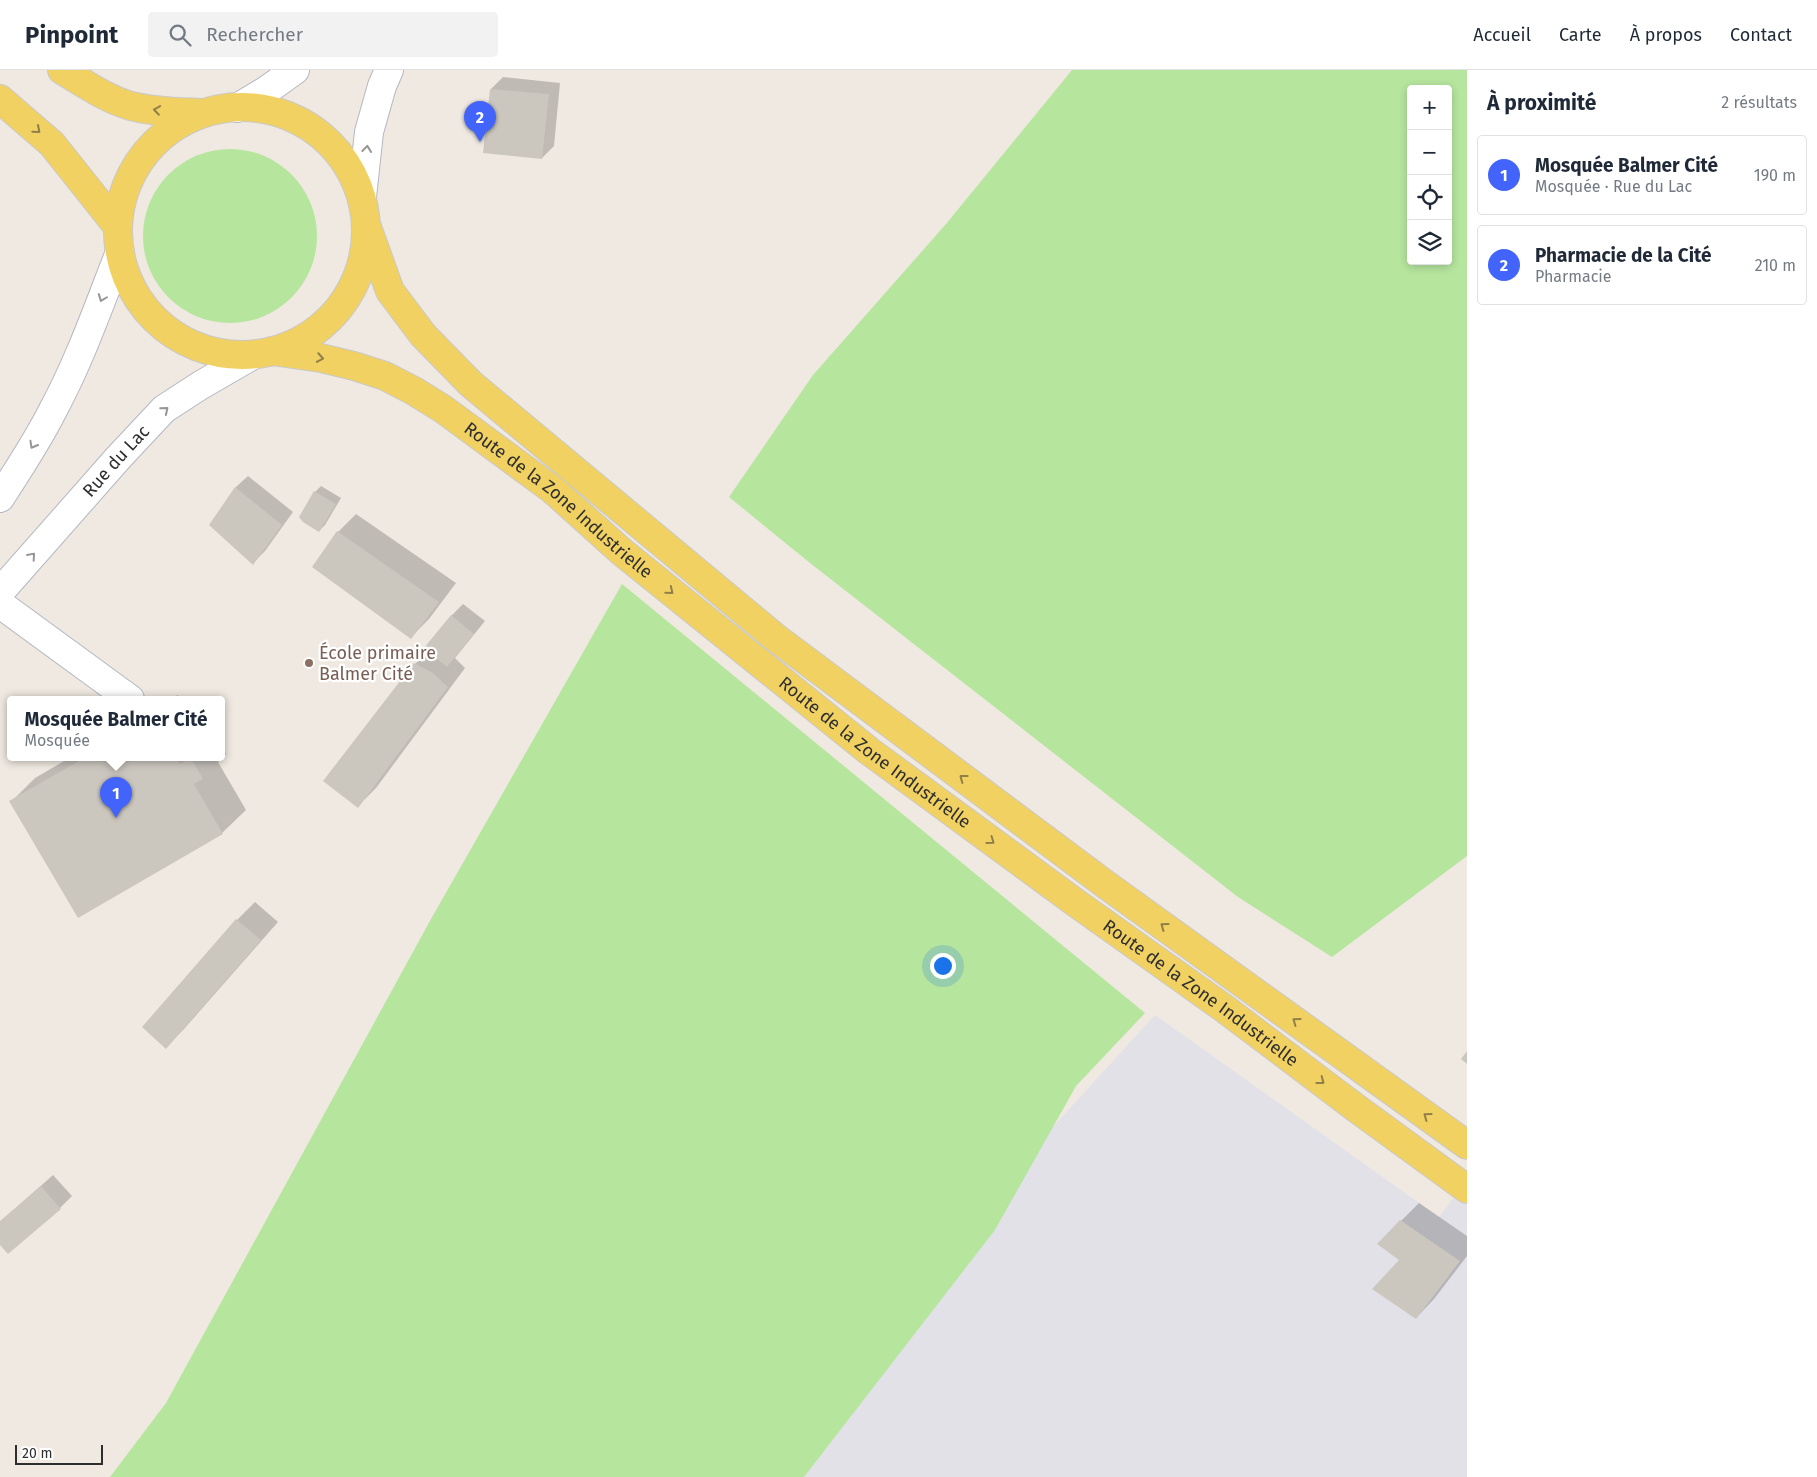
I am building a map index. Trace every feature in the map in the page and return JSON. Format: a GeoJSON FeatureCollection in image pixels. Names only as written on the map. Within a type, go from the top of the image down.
{"type":"FeatureCollection","features":[{"type":"Feature","properties":{"kind":"main road"},"geometry":{"type":"LineString","coordinates":[[62,70],[114,100],[161,112],[205,113],[237,108],[263,110],[284,115],[304,124],[322,136],[338,152],[350,170],[362,198],[367,227],[365,251],[359,274],[348,296],[334,315],[316,331],[295,343],[263,353]]}},
{"type":"Feature","properties":{"kind":"main road"},"geometry":{"type":"LineString","coordinates":[[0,99],[52,144],[119,239]]}},
{"type":"Feature","properties":{"kind":"main road"},"geometry":{"type":"LineString","coordinates":[[119,239],[121,205],[127,184],[138,165],[151,148],[167,133],[205,113]]}},
{"type":"Feature","properties":{"kind":"main road","name":"Route de la Zone Industrielle"},"geometry":{"type":"LineString","coordinates":[[367,227],[390,291],[423,335],[471,384],[776,638],[1097,878],[1467,1145]]}},
{"type":"Feature","properties":{"kind":"main road","name":"Route de la Zone Industrielle"},"geometry":{"type":"LineString","coordinates":[[119,239],[126,275],[136,296],[150,315],[168,330],[188,342],[210,351],[321,358],[354,366],[385,376],[443,409],[553,490],[622,552],[868,751],[1076,904],[1225,1009],[1467,1189]]}},
{"type":"Feature","properties":{"kind":"street"},"geometry":{"type":"LineString","coordinates":[[237,108],[294,70]]}},
{"type":"Feature","properties":{"kind":"street"},"geometry":{"type":"LineString","coordinates":[[362,198],[369,132],[388,70]]}},
{"type":"Feature","properties":{"kind":"street"},"geometry":{"type":"LineString","coordinates":[[0,498],[9,464],[53,410],[68,380],[119,239]]}},
{"type":"Feature","properties":{"kind":"street","name":"Rue du Lac"},"geometry":{"type":"LineString","coordinates":[[0,592],[118,457],[164,409],[201,384],[263,353]]}},
{"type":"Feature","properties":{"kind":"street"},"geometry":{"type":"LineString","coordinates":[[0,604],[126,696]]}},
{"type":"Feature","properties":{"kind":"shaded area"},"geometry":{"type":"Polygon","coordinates":[[[1155,1015],[1439,1217],[1467,1180],[1467,1477],[733,1477],[1155,1015]]]}},
{"type":"Feature","properties":{"kind":"green space"},"geometry":{"type":"Polygon","coordinates":[[[1072,70],[1467,70],[1467,856],[1332,957],[1238,897],[810,563],[729,497],[813,375],[946,224],[1072,70]]]}},
{"type":"Feature","properties":{"kind":"green space"},"geometry":{"type":"Polygon","coordinates":[[[230,149],[247,151],[271,159],[297,181],[307,195],[313,211],[317,236],[315,253],[307,277],[285,303],[271,313],[255,319],[230,323],[213,321],[189,313],[163,291],[153,277],[147,261],[143,236],[145,219],[153,195],[175,169],[189,159],[205,153],[230,149]]]}},
{"type":"Feature","properties":{"kind":"green space"},"geometry":{"type":"Polygon","coordinates":[[[622,584],[1145,1013],[1076,1086],[995,1230],[804,1477],[110,1477],[166,1403],[431,919],[622,584]]]}},
{"type":"Feature","properties":{"kind":"building"},"geometry":{"type":"Polygon","coordinates":[[[490,89],[549,94],[542,159],[483,153],[490,89]]]}},
{"type":"Feature","properties":{"kind":"building"},"geometry":{"type":"Polygon","coordinates":[[[235,487],[282,525],[253,565],[209,525],[235,487]]]}},
{"type":"Feature","properties":{"kind":"building"},"geometry":{"type":"Polygon","coordinates":[[[314,491],[336,504],[319,532],[303,522],[299,517],[314,491]]]}},
{"type":"Feature","properties":{"kind":"building"},"geometry":{"type":"Polygon","coordinates":[[[337,531],[439,602],[411,639],[312,567],[337,531]]]}},
{"type":"Feature","properties":{"kind":"building"},"geometry":{"type":"Polygon","coordinates":[[[451,615],[474,634],[447,667],[424,648],[451,615]]]}},
{"type":"Feature","properties":{"kind":"building"},"geometry":{"type":"Polygon","coordinates":[[[414,663],[433,673],[448,687],[358,808],[323,781],[414,663]]]}},
{"type":"Feature","properties":{"kind":"building"},"geometry":{"type":"Polygon","coordinates":[[[79,761],[178,761],[180,764],[186,761],[193,761],[203,779],[194,784],[223,834],[78,918],[9,801],[79,761]]]}},
{"type":"Feature","properties":{"kind":"building"},"geometry":{"type":"Polygon","coordinates":[[[236,919],[261,940],[166,1049],[142,1027],[236,919]]]}},
{"type":"Feature","properties":{"kind":"building"},"geometry":{"type":"Polygon","coordinates":[[[1467,1051],[1467,1064],[1461,1059],[1467,1051]]]}},
{"type":"Feature","properties":{"kind":"building"},"geometry":{"type":"Polygon","coordinates":[[[41,1186],[61,1209],[8,1254],[0,1245],[0,1221],[41,1186]]]}},
{"type":"Feature","properties":{"kind":"building"},"geometry":{"type":"Polygon","coordinates":[[[1400,1220],[1460,1261],[1416,1319],[1372,1289],[1399,1260],[1377,1244],[1400,1220]]]}},
{"type":"Feature","properties":{"kind":"place","name":"Pharmacie de la Cité"},"geometry":{"type":"Point","coordinates":[480,142]}},
{"type":"Feature","properties":{"kind":"place","name":"École primaire Balmer Cité"},"geometry":{"type":"Point","coordinates":[309,663]}},
{"type":"Feature","properties":{"kind":"place","name":"Mosquée Balmer Cité"},"geometry":{"type":"Point","coordinates":[116,818]}}]}
